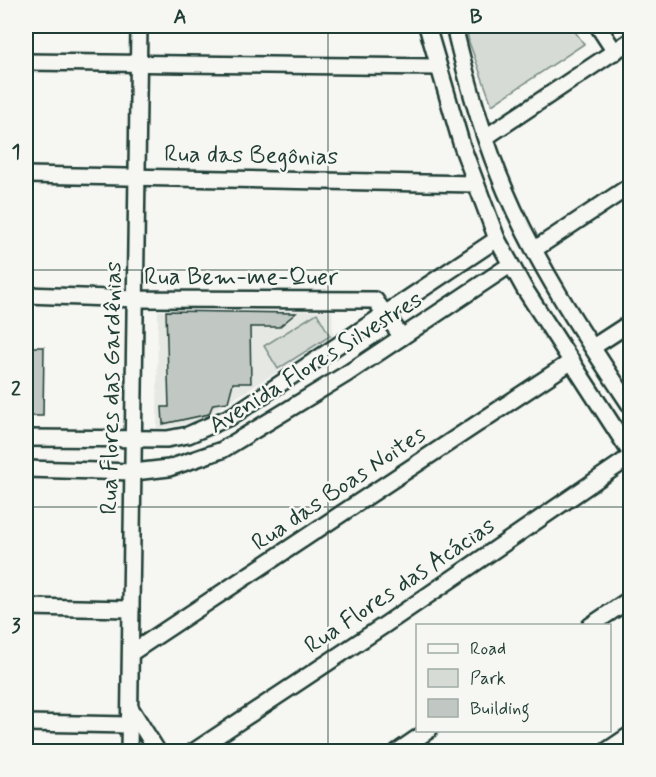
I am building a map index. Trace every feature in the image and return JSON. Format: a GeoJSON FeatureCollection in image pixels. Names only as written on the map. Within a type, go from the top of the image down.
{"type":"FeatureCollection","features":[{"type":"Feature","properties":{"kind":"street","name":"Rua Flores das Gardênias"},"geometry":{"type":"LineString","coordinates":[[129,752],[139,26]]}},
{"type":"Feature","properties":{"kind":"street"},"geometry":{"type":"LineString","coordinates":[[427,26],[475,184],[497,238],[510,265],[630,452]]}},
{"type":"Feature","properties":{"kind":"street"},"geometry":{"type":"LineString","coordinates":[[454,26],[469,85],[505,191],[557,291],[630,405]]}},
{"type":"Feature","properties":{"kind":"street"},"geometry":{"type":"LineString","coordinates":[[598,26],[615,52]]}},
{"type":"Feature","properties":{"kind":"street"},"geometry":{"type":"LineString","coordinates":[[486,137],[630,41]]}},
{"type":"Feature","properties":{"kind":"street"},"geometry":{"type":"LineString","coordinates":[[26,62],[438,67]]}},
{"type":"Feature","properties":{"kind":"street","name":"Rua das Begônias"},"geometry":{"type":"LineString","coordinates":[[26,175],[475,184]]}},
{"type":"Feature","properties":{"kind":"street"},"geometry":{"type":"LineString","coordinates":[[535,249],[630,186]]}},
{"type":"Feature","properties":{"kind":"street","name":"Avenida Flores Silvestres"},"geometry":{"type":"LineString","coordinates":[[26,438],[167,439],[188,435],[232,416],[497,238]]}},
{"type":"Feature","properties":{"kind":"street","name":"Avenida Flores Silvestres"},"geometry":{"type":"LineString","coordinates":[[26,469],[134,472],[170,468],[222,450],[402,337],[510,265]]}},
{"type":"Feature","properties":{"kind":"street","name":"Rua Bem-me-Quer"},"geometry":{"type":"LineString","coordinates":[[26,295],[137,299],[375,300],[402,337]]}},
{"type":"Feature","properties":{"kind":"street"},"geometry":{"type":"LineString","coordinates":[[593,347],[630,323]]}},
{"type":"Feature","properties":{"kind":"street","name":"Rua das Boas Noites"},"geometry":{"type":"LineString","coordinates":[[131,653],[572,361]]}},
{"type":"Feature","properties":{"kind":"street"},"geometry":{"type":"LineString","coordinates":[[594,395],[609,390],[616,382]]}},
{"type":"Feature","properties":{"kind":"street","name":"Rua Flores das Acácias"},"geometry":{"type":"LineString","coordinates":[[193,752],[386,624],[630,457]]}},
{"type":"Feature","properties":{"kind":"street"},"geometry":{"type":"LineString","coordinates":[[593,624],[630,599]]}},
{"type":"Feature","properties":{"kind":"street"},"geometry":{"type":"LineString","coordinates":[[26,607],[131,609]]}},
{"type":"Feature","properties":{"kind":"street"},"geometry":{"type":"LineString","coordinates":[[131,709],[158,752]]}},
{"type":"Feature","properties":{"kind":"street"},"geometry":{"type":"LineString","coordinates":[[26,723],[130,725]]}},
{"type":"Feature","properties":{"kind":"street"},"geometry":{"type":"LineString","coordinates":[[397,752],[426,732]]}},
{"type":"Feature","properties":{"kind":"street"},"geometry":{"type":"LineString","coordinates":[[605,752],[630,735]]}},
{"type":"Feature","properties":{"kind":"shaded area"},"geometry":{"type":"Polygon","coordinates":[[[158,311],[332,311],[333,337],[196,422],[157,429],[158,311]]]}},
{"type":"Feature","properties":{"kind":"green space"},"geometry":{"type":"Polygon","coordinates":[[[466,26],[571,26],[584,44],[492,105],[469,42],[466,26]]]}},
{"type":"Feature","properties":{"kind":"green space"},"geometry":{"type":"Polygon","coordinates":[[[317,313],[330,336],[278,369],[264,346],[317,313]]]}},
{"type":"Feature","properties":{"kind":"building"},"geometry":{"type":"Polygon","coordinates":[[[166,311],[296,313],[279,327],[250,327],[251,383],[233,383],[228,402],[213,404],[209,414],[163,424],[162,407],[169,407],[166,311]]]}},
{"type":"Feature","properties":{"kind":"building"},"geometry":{"type":"Polygon","coordinates":[[[26,347],[44,347],[43,416],[26,416],[26,347]]]}}]}
